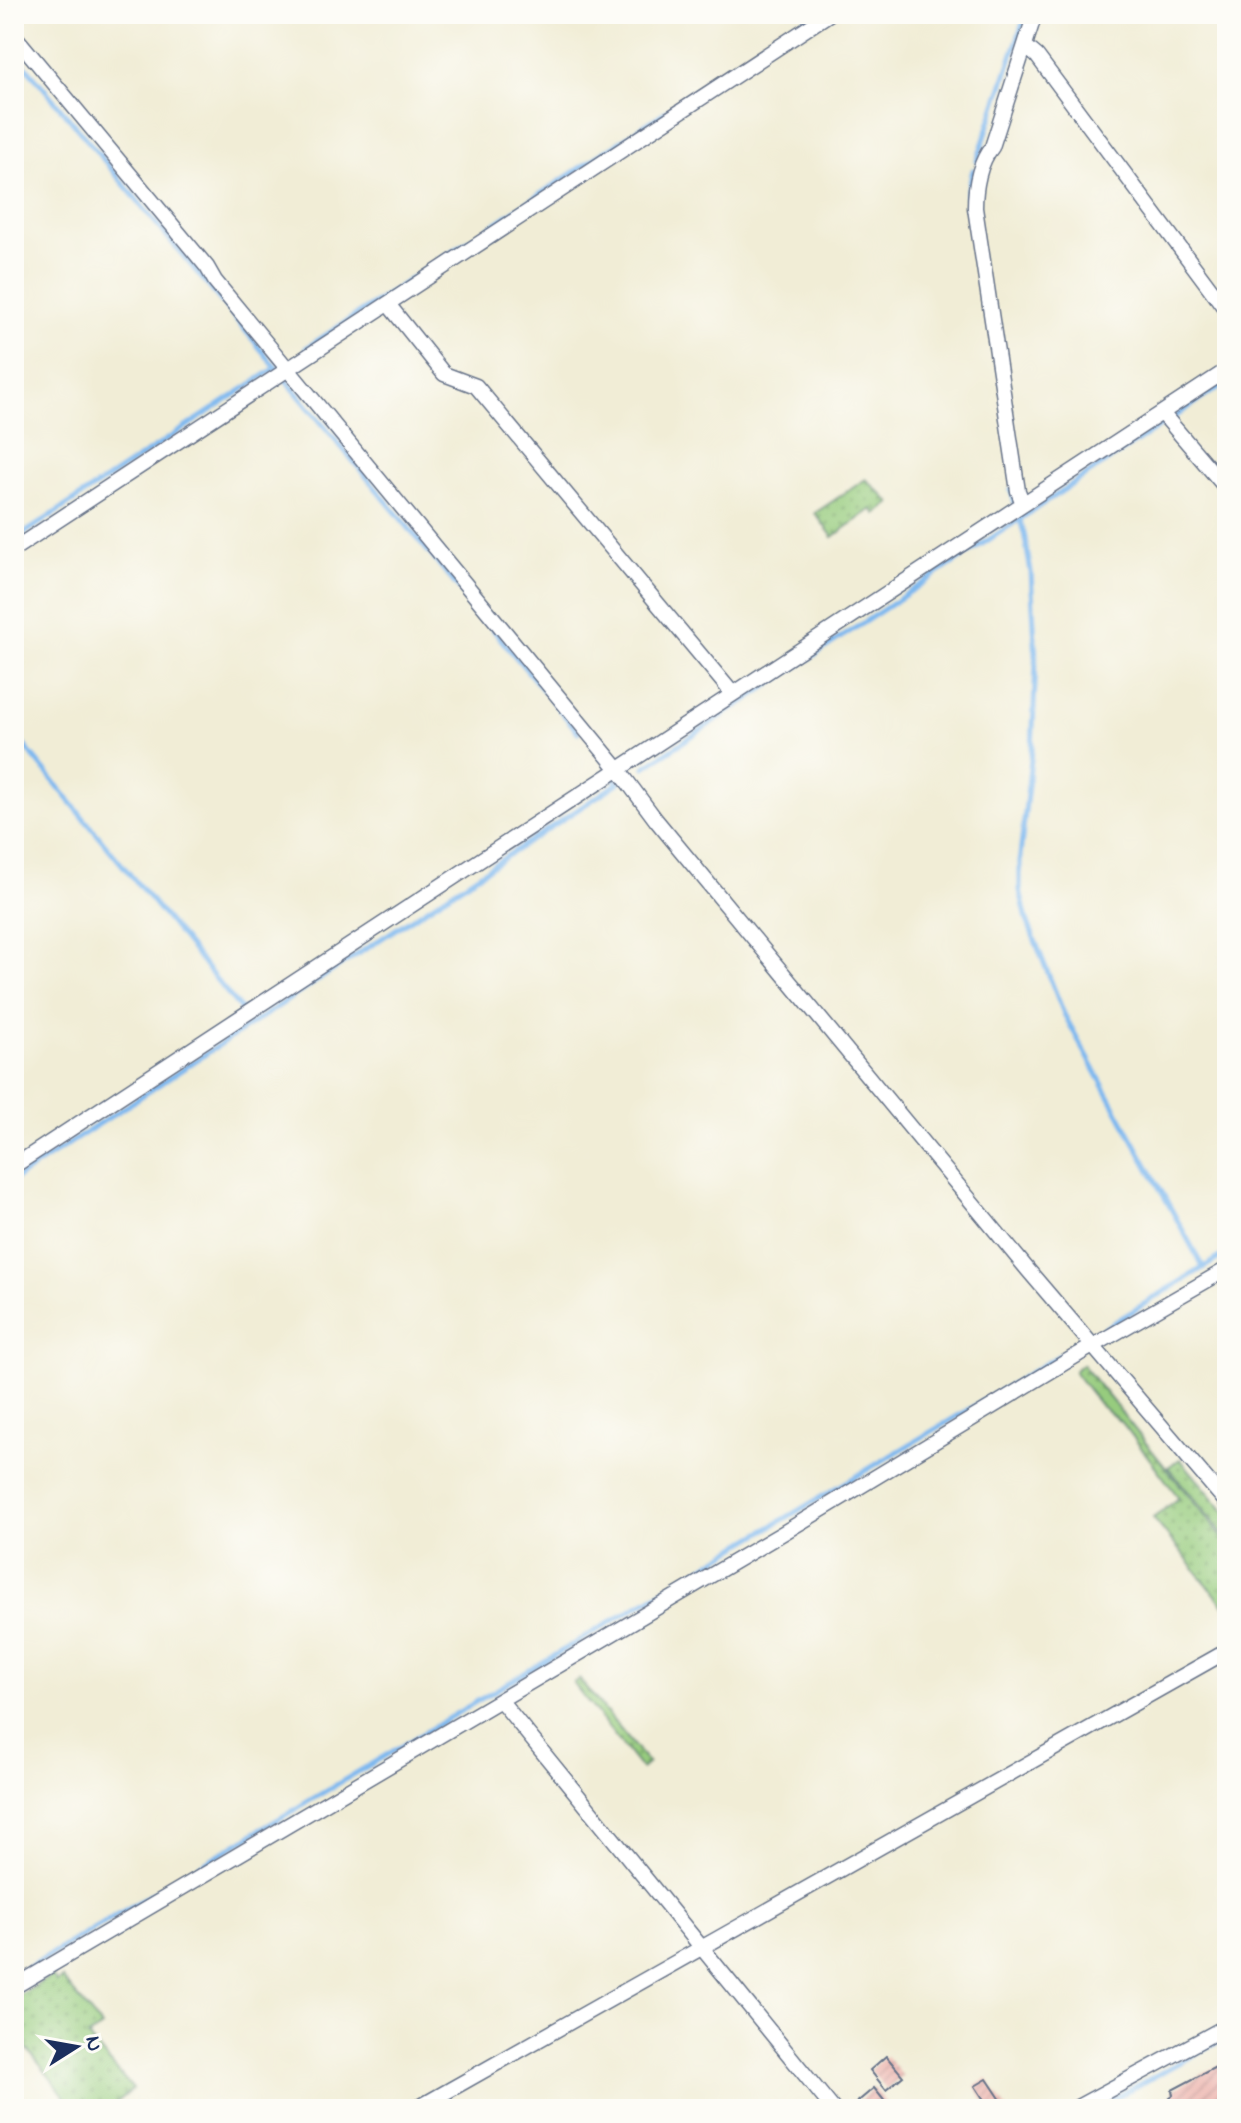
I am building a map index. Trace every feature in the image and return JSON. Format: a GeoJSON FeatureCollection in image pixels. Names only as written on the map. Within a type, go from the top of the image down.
{"type":"FeatureCollection","features":[{"type":"Feature","properties":{"kind":"street"},"geometry":{"type":"LineString","coordinates":[[14,549],[829,14]]}},
{"type":"Feature","properties":{"kind":"street"},"geometry":{"type":"LineString","coordinates":[[1018,507],[975,208],[976,185],[992,147],[1035,14]]}},
{"type":"Feature","properties":{"kind":"street"},"geometry":{"type":"LineString","coordinates":[[14,35],[618,769],[676,845],[1018,1258],[1227,1503]]}},
{"type":"Feature","properties":{"kind":"street"},"geometry":{"type":"LineString","coordinates":[[1025,46],[1037,56],[1227,311]]}},
{"type":"Feature","properties":{"kind":"street"},"geometry":{"type":"LineString","coordinates":[[388,304],[444,374],[476,386],[733,694]]}},
{"type":"Feature","properties":{"kind":"street"},"geometry":{"type":"LineString","coordinates":[[14,1166],[1018,507],[1166,418],[1227,370]]}},
{"type":"Feature","properties":{"kind":"street"},"geometry":{"type":"LineString","coordinates":[[1166,418],[1227,489]]}},
{"type":"Feature","properties":{"kind":"street"},"geometry":{"type":"LineString","coordinates":[[14,1987],[501,1701],[1090,1341],[1227,1269]]}},
{"type":"Feature","properties":{"kind":"street"},"geometry":{"type":"LineString","coordinates":[[416,2109],[1227,1651]]}},
{"type":"Feature","properties":{"kind":"street"},"geometry":{"type":"LineString","coordinates":[[501,1701],[833,2109]]}},
{"type":"Feature","properties":{"kind":"street"},"geometry":{"type":"LineString","coordinates":[[1074,2109],[1227,2026]]}},
{"type":"Feature","properties":{"kind":"green space"},"geometry":{"type":"Polygon","coordinates":[[[866,479],[891,503],[876,514],[872,509],[833,537],[815,513],[866,479]]]}},
{"type":"Feature","properties":{"kind":"green space"},"geometry":{"type":"Polygon","coordinates":[[[1082,1364],[1227,1543],[1227,1609],[1153,1518],[1179,1498],[1124,1425],[1099,1404],[1074,1371],[1082,1364]]]}},
{"type":"Feature","properties":{"kind":"green space"},"geometry":{"type":"Polygon","coordinates":[[[1180,1459],[1227,1514],[1227,1539],[1168,1467],[1180,1459]]]}},
{"type":"Feature","properties":{"kind":"green space"},"geometry":{"type":"Polygon","coordinates":[[[579,1679],[648,1763],[641,1769],[573,1683],[579,1679]]]}},
{"type":"Feature","properties":{"kind":"green space"},"geometry":{"type":"Polygon","coordinates":[[[52,1976],[56,1982],[62,1978],[102,2027],[88,2037],[133,2089],[109,2109],[75,2109],[14,2032],[14,1999],[52,1976]]]}},
{"type":"Feature","properties":{"kind":"building"},"geometry":{"type":"Polygon","coordinates":[[[886,2056],[903,2076],[886,2090],[870,2070],[886,2056]]]}},
{"type":"Feature","properties":{"kind":"building"},"geometry":{"type":"Polygon","coordinates":[[[1227,2061],[1227,2101],[1212,2109],[1177,2109],[1170,2097],[1172,2090],[1227,2061]]]}},
{"type":"Feature","properties":{"kind":"building"},"geometry":{"type":"Polygon","coordinates":[[[987,2079],[1007,2109],[990,2109],[975,2086],[987,2079]]]}},
{"type":"Feature","properties":{"kind":"building"},"geometry":{"type":"Polygon","coordinates":[[[874,2088],[891,2109],[849,2109],[874,2088]]]}},
{"type":"Feature","properties":{"kind":"waterway"},"geometry":{"type":"LineString","coordinates":[[306,348],[814,14]]}},
{"type":"Feature","properties":{"kind":"waterway"},"geometry":{"type":"LineString","coordinates":[[977,161],[1026,14]]}},
{"type":"Feature","properties":{"kind":"waterway"},"geometry":{"type":"LineString","coordinates":[[14,52],[278,370]]}},
{"type":"Feature","properties":{"kind":"waterway"},"geometry":{"type":"LineString","coordinates":[[969,211],[967,194],[973,170]]}},
{"type":"Feature","properties":{"kind":"waterway"},"geometry":{"type":"LineString","coordinates":[[14,540],[277,367]]}},
{"type":"Feature","properties":{"kind":"waterway"},"geometry":{"type":"LineString","coordinates":[[285,379],[578,732]]}},
{"type":"Feature","properties":{"kind":"waterway"},"geometry":{"type":"LineString","coordinates":[[645,767],[1227,382]]}},
{"type":"Feature","properties":{"kind":"waterway"},"geometry":{"type":"LineString","coordinates":[[1011,490],[1024,533],[1031,572],[1036,661],[1032,750],[1020,856],[1020,890],[1027,920],[1064,1014],[1203,1267]]}},
{"type":"Feature","properties":{"kind":"waterway"},"geometry":{"type":"LineString","coordinates":[[14,733],[242,1011]]}},
{"type":"Feature","properties":{"kind":"waterway"},"geometry":{"type":"LineString","coordinates":[[14,1180],[618,783],[615,779]]}},
{"type":"Feature","properties":{"kind":"waterway"},"geometry":{"type":"LineString","coordinates":[[14,1976],[1227,1253]]}},
{"type":"Feature","properties":{"kind":"waterway"},"geometry":{"type":"LineString","coordinates":[[1094,2109],[1227,2037]]}}]}
